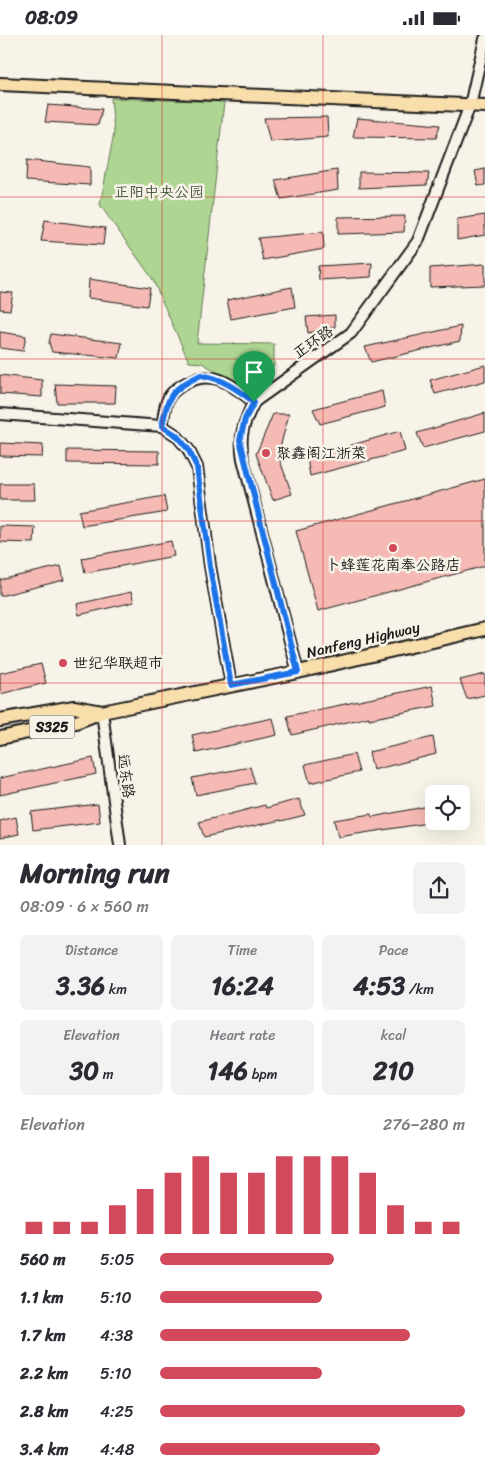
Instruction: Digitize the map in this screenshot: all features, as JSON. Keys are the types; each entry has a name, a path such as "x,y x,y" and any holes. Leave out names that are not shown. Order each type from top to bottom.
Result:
{"main road":[{"path":"0,84 485,106"},
{"name":"Nanfeng Highway","path":"0,738 76,722 102,712 298,672 485,629"},
{"name":"Nanfeng Highway","path":"0,720 74,707 102,712"}],"street":[{"name":"正环路","path":"254,402 351,333 418,241 470,105 485,39"},
{"path":"162,426 168,399 180,385 201,375 218,378 233,386 254,402 245,419 240,440 298,672"},
{"path":"0,414 162,426 176,435 188,449 197,467 210,567 231,685"},
{"name":"远东路","path":"102,712 120,845"}],"green space":[{"name":"正阳中央公园","path":"111,98 224,102 197,343 274,344 274,366 253,393 202,363 189,362 152,278 100,205 114,133"}],"building":[{"path":"48,105 102,109 98,125 45,122"},
{"path":"327,117 328,137 270,142 264,118"},
{"path":"357,118 440,125 436,138 353,137"},
{"path":"27,160 90,167 90,185 26,181"},
{"path":"485,169 485,185 478,186 475,171"},
{"path":"337,170 338,190 281,199 275,180"},
{"path":"359,172 429,173 427,185 359,188"},
{"path":"485,215 485,235 457,240 457,219"},
{"path":"405,216 404,232 338,234 338,217"},
{"path":"45,220 105,228 103,245 41,241"},
{"path":"323,232 324,249 263,260 258,238"},
{"path":"372,263 371,277 319,280 318,266"},
{"path":"485,264 485,285 430,287 430,268"},
{"path":"89,279 150,288 147,306 88,298"},
{"path":"292,287 295,307 231,319 227,300"},
{"path":"0,292 13,293 10,310 0,309"},
{"path":"335,315 335,327 308,333 306,317"},
{"path":"461,326 460,341 371,362 365,347"},
{"path":"0,332 26,336 23,351 0,348"},
{"path":"51,334 122,343 119,358 52,352 49,343"},
{"path":"485,365 485,381 435,394 430,380"},
{"path":"0,375 42,380 42,397 0,394"},
{"path":"55,384 116,386 115,403 57,403"},
{"path":"382,391 385,407 320,424 313,409"},
{"path":"485,413 485,431 423,448 417,433"},
{"path":"273,414 289,414 278,455 292,494 273,500 256,454"},
{"path":"400,431 405,451 310,476 307,458"},
{"path":"0,443 43,445 42,457 0,456"},
{"path":"67,450 159,451 159,464 67,463"},
{"name":"卜蜂莲花南奉公路店","path":"485,479 485,566 318,611 296,531"},
{"path":"0,484 34,484 35,500 0,500"},
{"path":"164,496 167,512 82,526 79,511"},
{"path":"0,526 35,527 34,543 0,542"},
{"path":"171,541 174,556 85,573 82,558"},
{"path":"61,566 64,580 0,596 0,580"},
{"path":"131,592 134,602 79,615 77,604"},
{"path":"41,664 46,683 0,694 0,673"},
{"path":"485,674 485,695 467,699 460,680"},
{"path":"432,686 436,706 369,719 369,717 292,735 287,716"},
{"path":"273,718 277,735 196,753 192,735"},
{"path":"433,737 436,754 373,770 369,752"},
{"path":"354,754 359,772 310,783 305,765"},
{"path":"93,758 96,774 0,795 0,778"},
{"path":"250,767 255,783 196,795 192,778"},
{"path":"299,799 305,815 281,821 204,837 199,822 265,805 266,808"},
{"path":"98,804 100,822 33,830 31,812"},
{"path":"425,807 425,823 338,837 334,820 371,814 372,817"},
{"path":"16,817 19,834 0,838 0,821"}],"place":[{"name":"聚鑫阁江浙菜","path":"266,453"},
{"name":"卜蜂莲花南奉公路店","path":"393,548"},
{"name":"世纪华联超市","path":"63,663"}],"route":[{"path":"201,375 218,378 233,386 254,402 245,419 240,440 243,459 270,557 298,672 231,685 210,567 197,467 188,449 176,435 162,426 168,399 180,385 201,375"}]}
